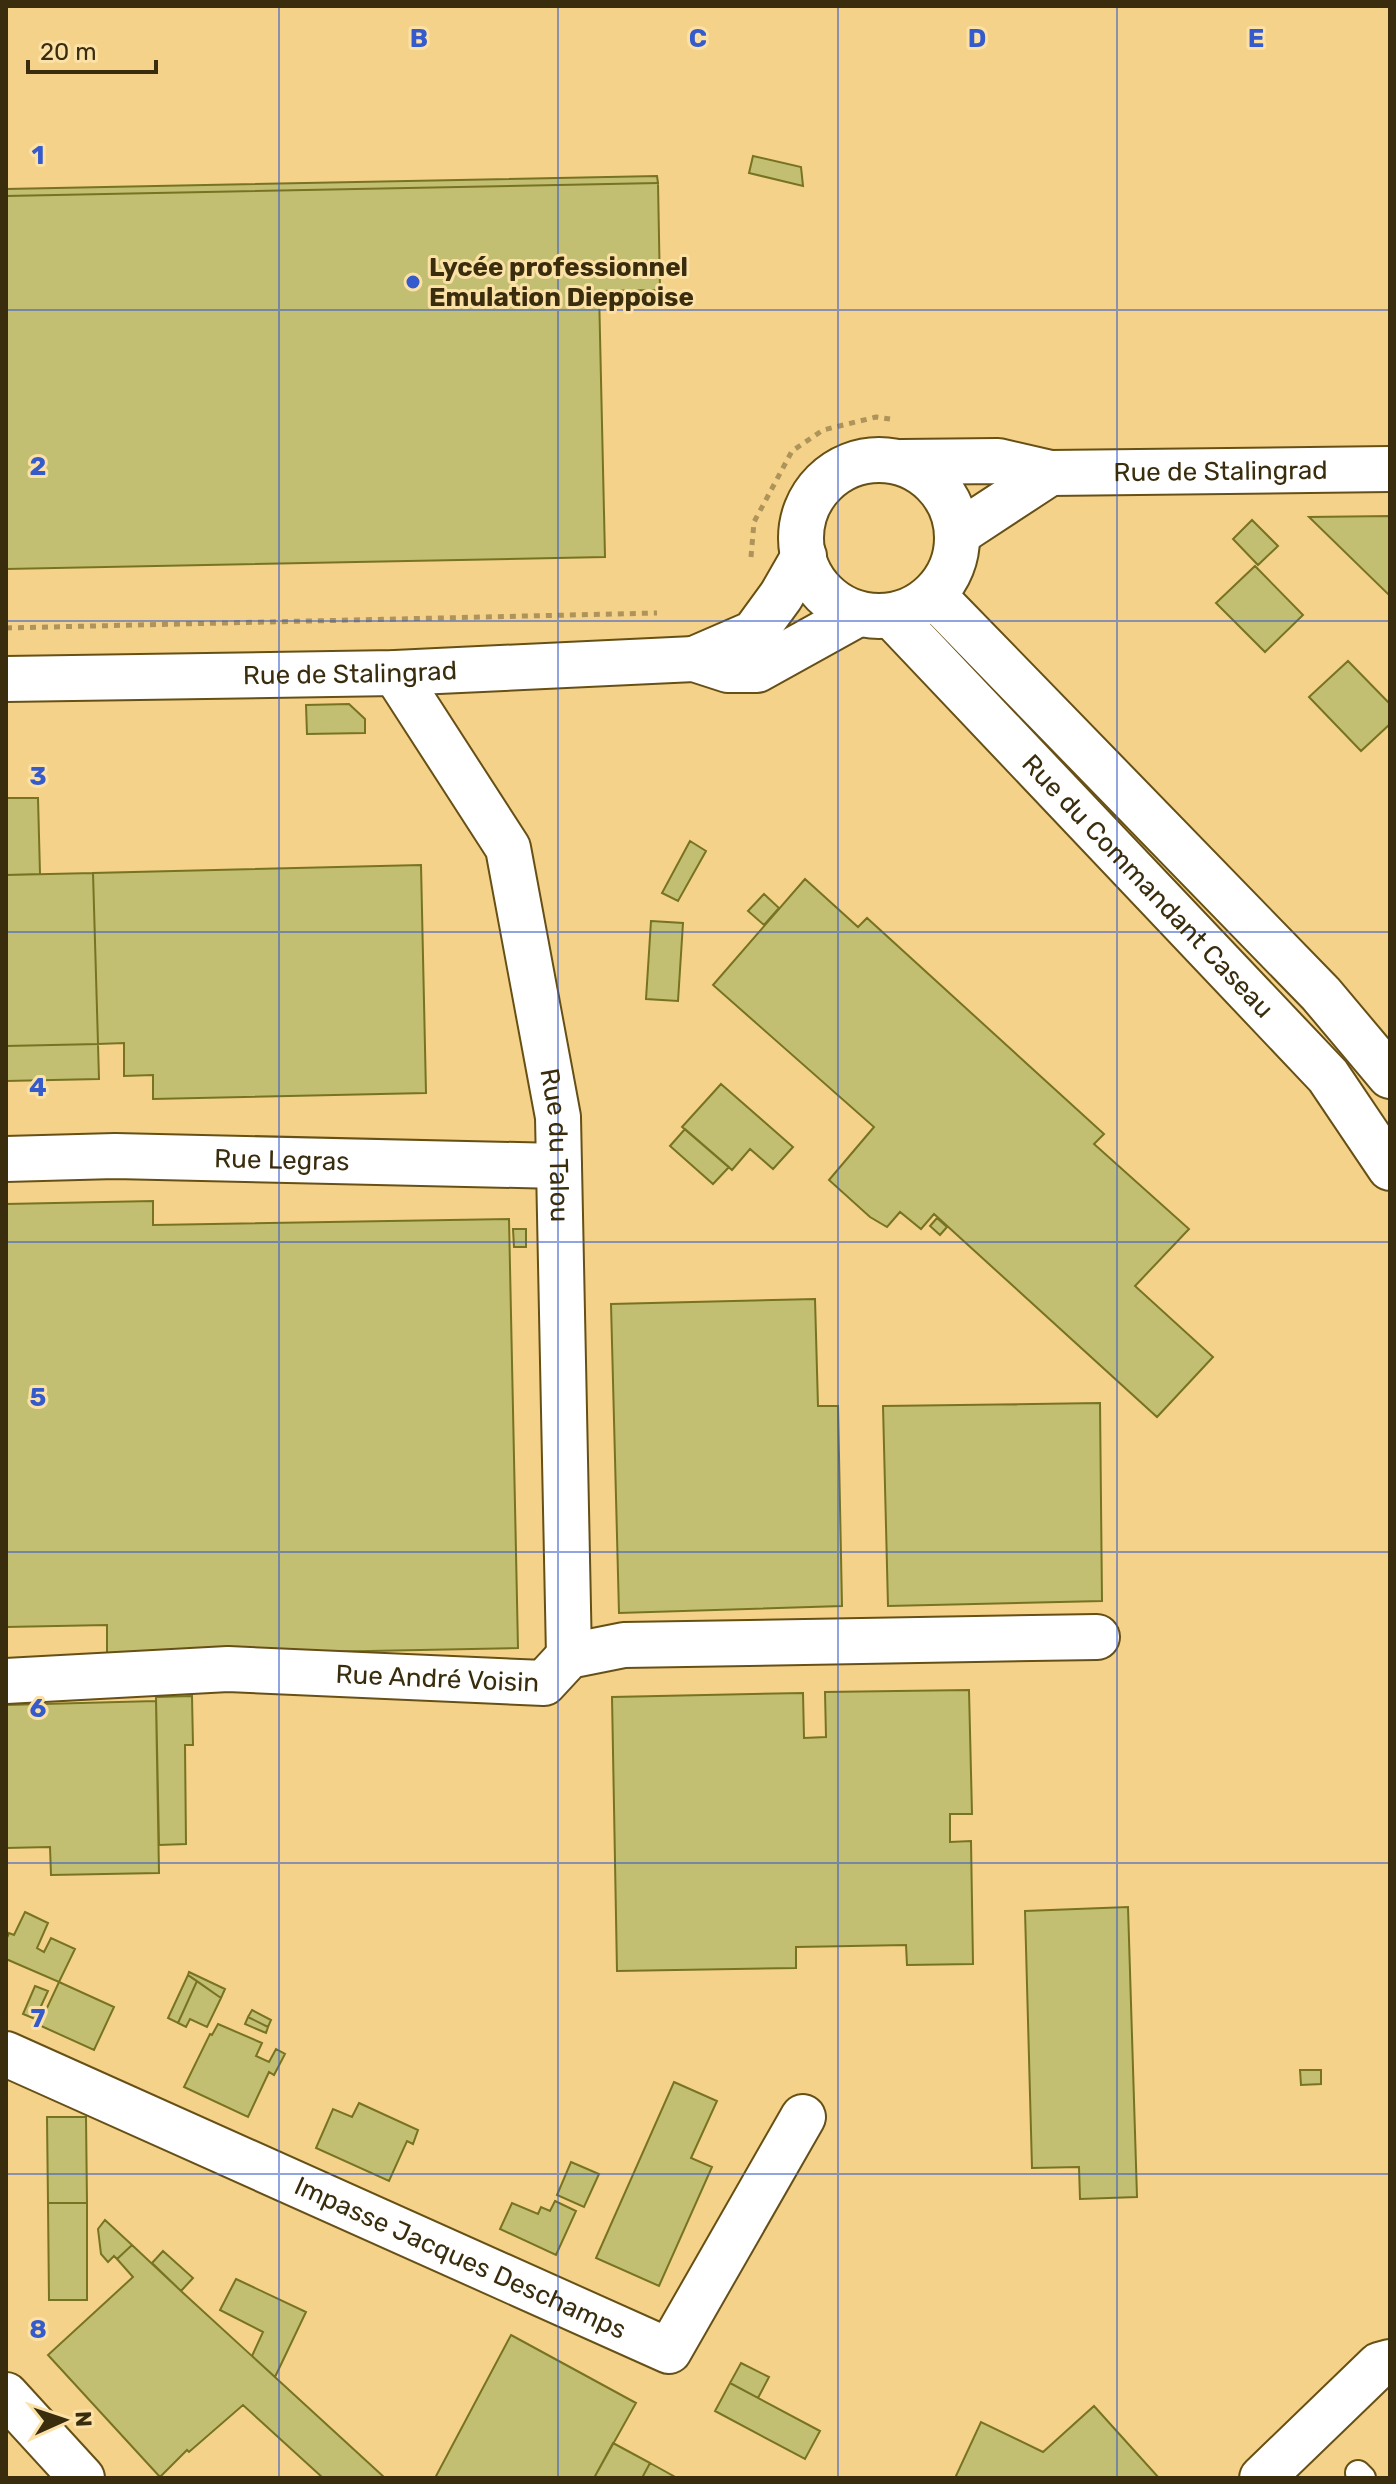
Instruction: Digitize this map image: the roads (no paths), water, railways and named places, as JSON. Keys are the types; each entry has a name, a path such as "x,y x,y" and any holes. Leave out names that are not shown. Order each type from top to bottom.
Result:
{"street":[{"name":"Rue de Stalingrad","path":"903,442 1050,473 1390,469"},
{"path":"903,442 924,473 942,491 953,511 957,534 956,556 947,577 933,595 918,606 875,615 838,605 821,591 807,570 801,545 802,520 812,496 829,477 851,464 876,459 903,442"},
{"path":"957,534 1050,473"},
{"name":"Rue de Stalingrad","path":"694,659 754,633 781,596 804,556"},
{"name":"Rue du Commandant Caseau","path":"933,595 1321,994 1390,1076"},
{"name":"Rue de Stalingrad","path":"6,679 395,673 694,659 728,670 757,670 875,615"},
{"name":"Rue du Commandant Caseau","path":"875,615 1328,1076 1390,1168"},
{"name":"Rue du Talou","path":"395,673 508,848 558,1117 569,1656"},
{"name":"Rue Legras","path":"6,1159 115,1156 559,1166"},
{"name":"Rue André Voisin","path":"6,1681 228,1669 544,1683 569,1656 624,1645 1097,1637"},
{"name":"Impasse Jacques Deschamps","path":"6,2054 669,2351 803,2117"},
{"path":"1262,2478 1379,2365 1390,2362"},
{"path":"6,2395 82,2478"}],"place":[{"name":"Lycée professionnel Emulation Dieppoise","path":"413,282"}]}
